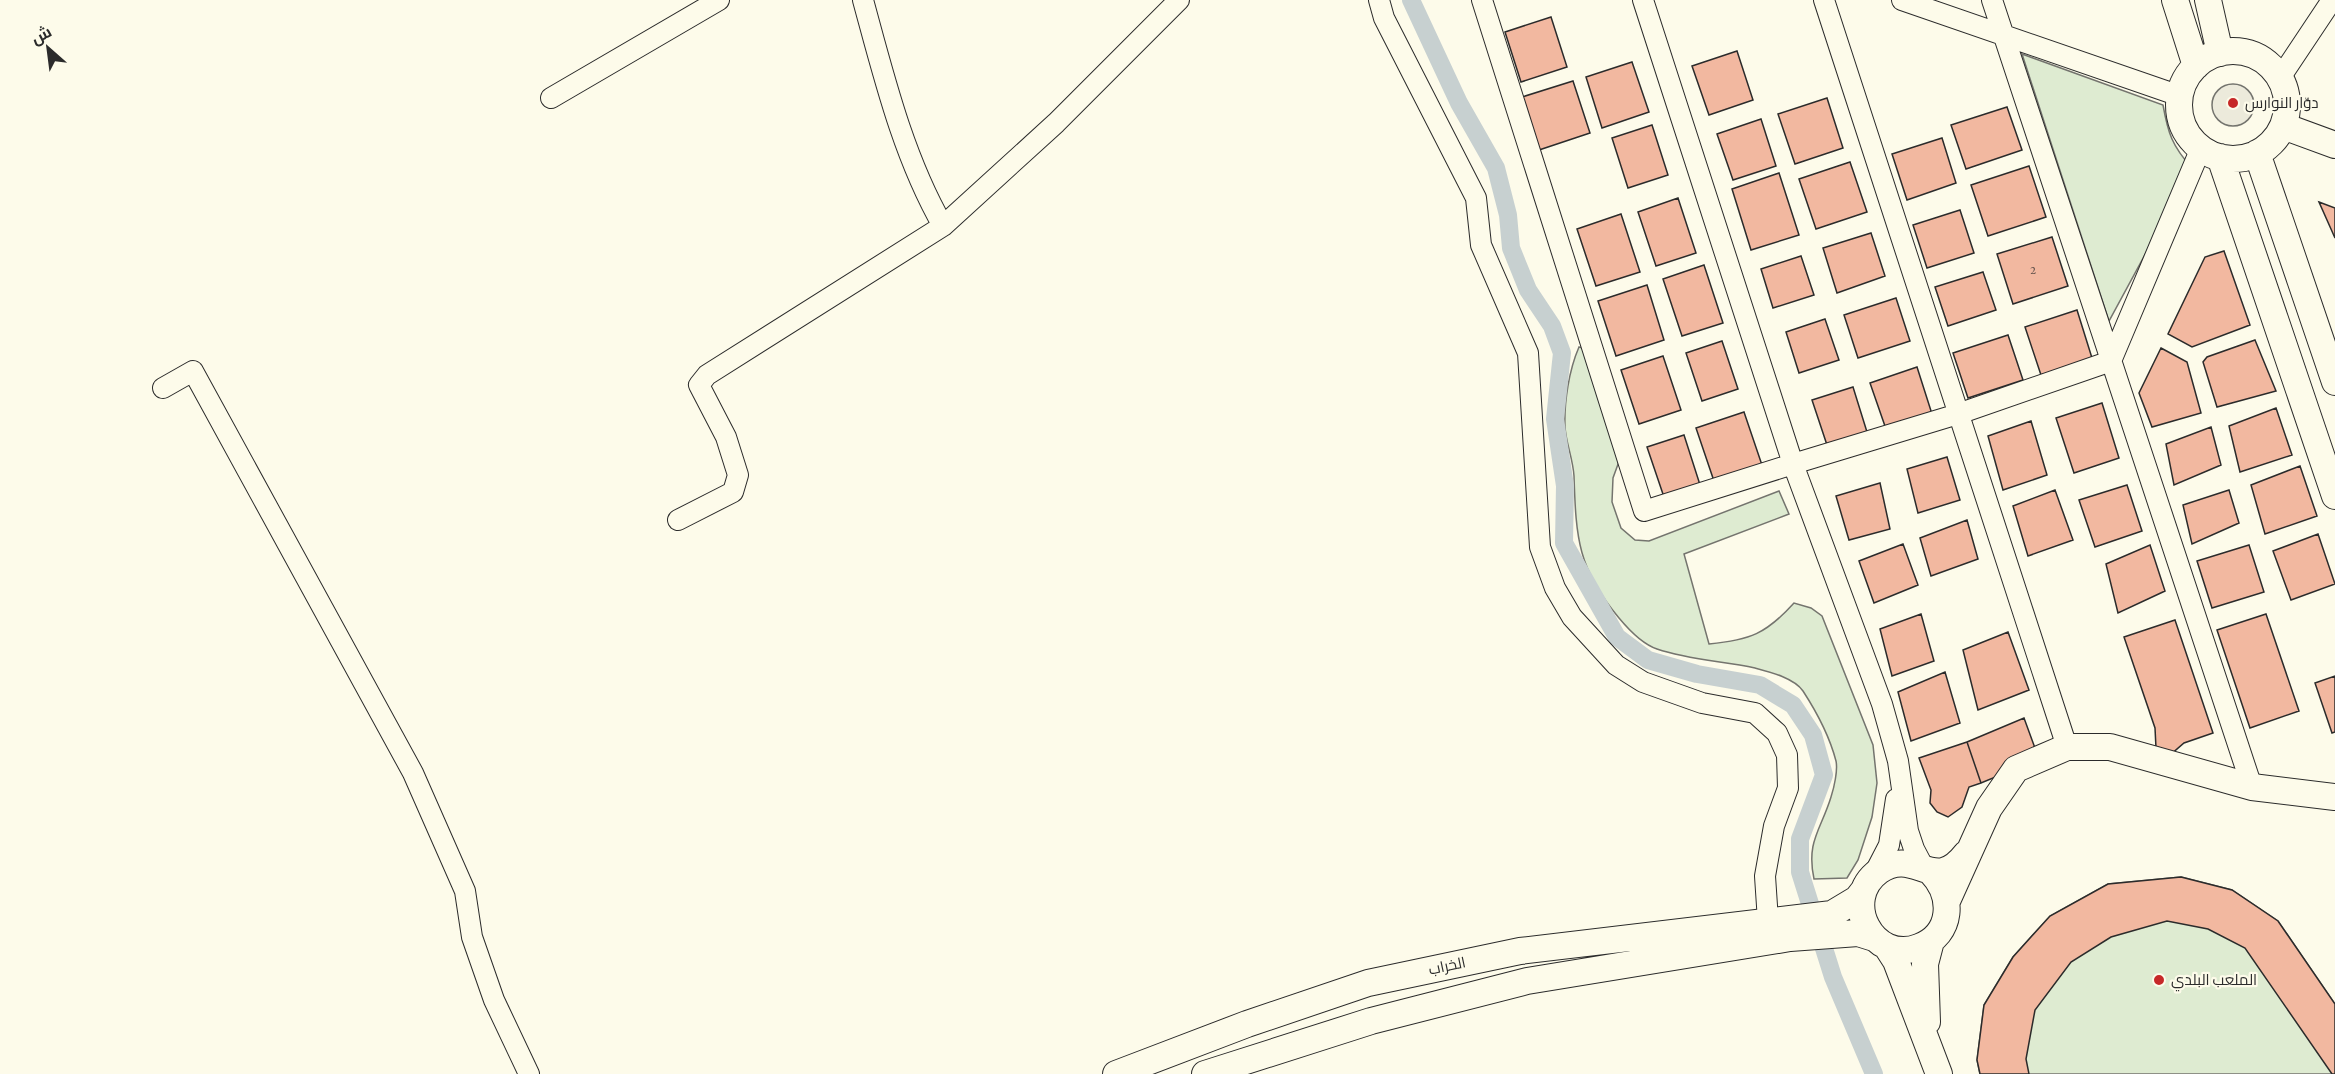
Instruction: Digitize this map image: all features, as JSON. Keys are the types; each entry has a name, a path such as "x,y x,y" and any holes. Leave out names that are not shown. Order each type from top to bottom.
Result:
{"main road":[{"path":"2175,0 2196,66"},
{"path":"2208,0 2220,53"},
{"path":"2211,153 2233,159 2257,153 2268,146 2283,126 2287,110 2286,93 2280,78 2269,64 2254,55 2237,51 2220,53 2196,66 2186,80 2180,96 2180,111 2183,125 2211,153 2335,496"},
{"path":"2283,126 2335,145"},
{"path":"2257,153 2335,382"},
{"path":"1947,901 1989,808 2016,769 2067,747 2110,747 2252,787 2335,797"},
{"path":"1833,924 1869,883 1893,865 1909,864 1928,870 1948,871 1969,849"},
{"path":"1928,870 1945,890 1947,901 1945,923 1931,941 1925,964 1924,1004 1935,1064"},
{"path":"1869,883 1862,916 1896,961 1935,1064"},
{"path":"1205,1074 1371,1021 1527,981 1783,926 1833,924 1881,943 1913,949 1931,941"},
{"name":"الخراب","path":"1116,1074 1247,1024 1368,983 1520,951 1783,926"}],"street":[{"path":"551,98 719,0"},
{"path":"863,0 902,135 926,196 943,226"},
{"path":"678,520 733,492 738,475 726,438 699,385 707,375 943,226 1056,123 1179,0"},
{"path":"1379,0 1384,18 1476,198 1481,245 1528,353 1540,547 1556,588 1572,617 1616,665 1643,682 1692,699 1755,713 1777,733 1787,754 1788,788 1774,826 1765,876 1783,926"},
{"path":"1482,0 1644,512 1958,414 2111,361 2211,153"},
{"path":"1642,0 1793,464 1882,704 1898,761 1908,831 1914,849 1928,870"},
{"path":"1824,0 2067,747"},
{"path":"1902,0 2180,96"},
{"path":"1992,0 2252,787"},
{"path":"2280,78 2332,0"},
{"path":"163,388 193,371 413,773 465,891 472,937 494,1000 529,1074"},
{"path":"1869,883 1889,846 1894,820 1898,761"}],"green space":[{"path":"2022,54 2163,105 2172,139 2192,168 2109,321"},
{"path":"1579,347 1587,349 1621,456 1613,478 1612,502 1621,528 1635,540 1649,541 1779,491 1789,514 1684,554 1709,644 1756,634 1775,622 1794,603 1811,608 1822,616 1873,745 1877,783 1872,817 1858,860 1847,878 1814,879 1813,845 1832,793 1836,765 1818,716 1799,686 1768,671 1681,656 1651,647 1619,618 1595,584 1587,568 1578,536 1573,470 1565,427 1568,386"},
{"name":"الملعب البلدي","path":"2181,877 2232,890 2278,921 2335,1004 2335,1074 1980,1074 1977,1060 1984,1005 2013,957 2050,916 2108,884"}],"shaded area":[{"name":"دوّار النوارس","path":"2233,84 2248,90 2254,105 2248,120 2233,126 2218,120 2212,105 2218,90"}],"building":[{"path":"1551,17 1567,67 1521,82 1505,32"},
{"path":"1737,51 1753,100 1709,115 1692,66"},
{"path":"1632,62 1649,112 1602,128 1586,77"},
{"path":"1573,81 1590,133 1539,150 1522,97"},
{"path":"1827,98 1843,148 1795,164 1778,114"},
{"path":"2007,107 2022,150 1966,169 1951,125"},
{"path":"1761,119 1776,166 1733,180 1717,134"},
{"path":"1652,125 1668,175 1628,188 1612,138"},
{"path":"1942,138 1956,183 1907,200 1892,154"},
{"path":"1850,162 1867,212 1816,229 1799,179"},
{"path":"2029,166 2046,217 1988,236 1971,185"},
{"path":"1779,173 1799,235 1751,250 1732,189"},
{"path":"1678,198 1696,253 1656,266 1638,212"},
{"path":"2319,202 2335,208 2335,238"},
{"path":"1960,210 1974,253 1927,268 1913,225"},
{"path":"1621,214 1640,272 1596,286 1577,229"},
{"path":"1871,233 1885,276 1837,293 1823,248"},
{"path":"2052,237 2068,286 2013,304 1997,254"},
{"path":"2224,251 2250,325 2192,347 2168,334 2205,257"},
{"path":"1801,256 1814,295 1773,308 1761,269"},
{"path":"1704,265 1723,323 1682,336 1663,279"},
{"path":"1983,272 1996,310 1948,326 1935,287"},
{"path":"1647,285 1664,340 1616,356 1598,301"},
{"path":"1896,298 1910,341 1858,358 1844,315"},
{"path":"2077,310 2092,358 2041,375 2025,327"},
{"path":"1825,319 1839,360 1799,373 1786,332"},
{"path":"2008,335 2023,380 1968,398 1953,353"},
{"path":"2255,340 2276,391 2217,407 2203,362 2207,357"},
{"path":"1722,341 1738,389 1702,401 1686,353"},
{"path":"2161,348 2187,362 2201,413 2152,427 2139,393"},
{"path":"1663,356 1681,410 1639,424 1621,370"},
{"path":"1917,367 1932,414 1886,429 1870,383"},
{"path":"1853,387 1867,432 1827,445 1812,400"},
{"path":"2102,403 2119,458 2074,473 2056,418"},
{"path":"2276,408 2292,455 2240,472 2229,426"},
{"path":"1744,412 1764,471 1716,487 1696,428"},
{"path":"2031,421 2047,475 2003,490 1988,436"},
{"path":"2211,427 2221,465 2174,485 2166,444"},
{"path":"1684,435 1702,491 1666,503 1647,447"},
{"path":"1947,457 1960,500 1918,513 1907,469"},
{"path":"2300,466 2317,516 2265,534 2251,485"},
{"path":"1880,483 1890,529 1849,540 1836,496"},
{"path":"2127,485 2142,531 2095,547 2079,500"},
{"path":"2055,490 2073,540 2028,556 2013,506"},
{"path":"2229,490 2239,523 2192,544 2183,505"},
{"path":"1967,520 1978,559 1931,576 1920,538"},
{"path":"2318,534 2335,584 2291,600 2273,551"},
{"path":"1903,544 1918,585 1874,603 1859,561"},
{"path":"2150,545 2165,591 2118,613 2106,564"},
{"path":"2249,545 2264,592 2212,608 2197,561"},
{"path":"1921,614 1934,661 1892,676 1880,629"},
{"path":"2266,614 2299,711 2250,728 2217,630"},
{"path":"2175,620 2213,733 2184,743 2170,755 2156,748 2155,728 2124,637"},
{"path":"2008,632 2029,690 1978,710 1963,650"},
{"path":"1945,672 1960,723 1911,741 1898,692"},
{"path":"2335,676 2335,732 2332,733 2315,683"},
{"path":"2024,718 2039,759 1981,783 1967,742"},
{"path":"1967,742 1981,783 1969,787 1962,807 1948,817 1937,812 1930,803 1931,790 1919,758"},
{"path":"2181,877 2232,890 2278,921 2335,1004 2335,1074 2332,1074 2245,948 2208,929 2167,921 2111,937 2071,962 2035,1010 2026,1059 2029,1074 1980,1074 1977,1060 1984,1005 2013,957 2050,916 2108,884"}],"waterway":[{"path":"1411,0 1459,103 1496,168 1508,215 1511,248 1528,290 1552,326 1562,353 1555,419 1565,486 1564,543 1617,637 1648,660 1697,674 1760,685 1793,705 1813,735 1824,775 1800,839 1800,872 1833,977 1874,1074"}],"place":[{"name":"دوّار النوارس","path":"2233,103"},
{"name":"الملعب البلدي","path":"2159,980"}]}
